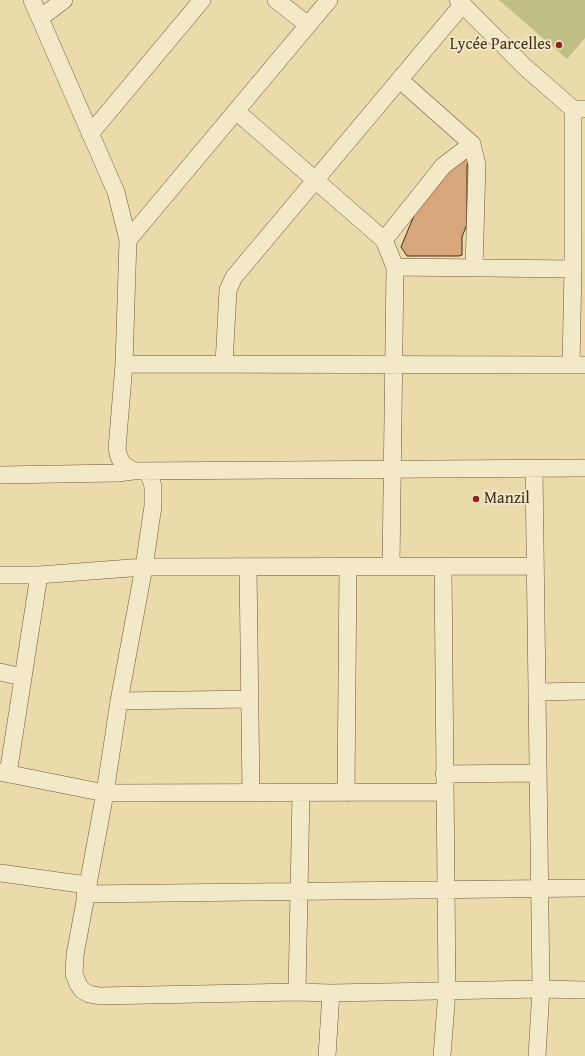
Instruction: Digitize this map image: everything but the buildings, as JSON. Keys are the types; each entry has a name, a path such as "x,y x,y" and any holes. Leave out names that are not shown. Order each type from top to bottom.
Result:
{"street":[{"path":"32,0 116,192 128,240 124,364 117,450 123,464 141,471 153,486 153,506 144,567 119,701 105,794 86,889 75,955 74,974 78,984 82,990 89,994 100,996 297,992 330,993 541,989 585,990"},
{"path":"40,18 64,0"},
{"path":"90,134 202,0"},
{"path":"276,0 308,25"},
{"path":"128,240 329,0"},
{"path":"124,364 578,365 573,269 579,109 526,68 460,2 400,80 315,179 230,282 228,290 224,364"},
{"path":"400,80 472,144 477,165 474,268"},
{"path":"236,111 384,240 395,267 391,566"},
{"path":"384,240 443,166 472,144"},
{"path":"395,267 573,269"},
{"path":"0,475 118,473 141,471 585,468"},
{"path":"534,469 541,989 537,1056"},
{"path":"248,566 251,793"},
{"path":"346,793 348,566"},
{"path":"442,1056 446,991 443,566"},
{"path":"0,575 40,575 144,567 535,566"},
{"path":"40,575 23,677 4,773 105,794 444,792"},
{"path":"0,672 23,677"},
{"path":"537,692 585,691"},
{"path":"119,701 250,699"},
{"path":"444,774 538,773"},
{"path":"297,992 301,793"},
{"path":"0,873 86,889 298,892 585,888"},
{"path":"327,1056 330,993"}],"shaded area":[{"name":"Lycée Parcelles","path":"499,0 585,0 585,38 567,59"}],"place":[{"name":"Lycée Parcelles","path":"559,45"},
{"name":"Manzil","path":"476,499"}]}
